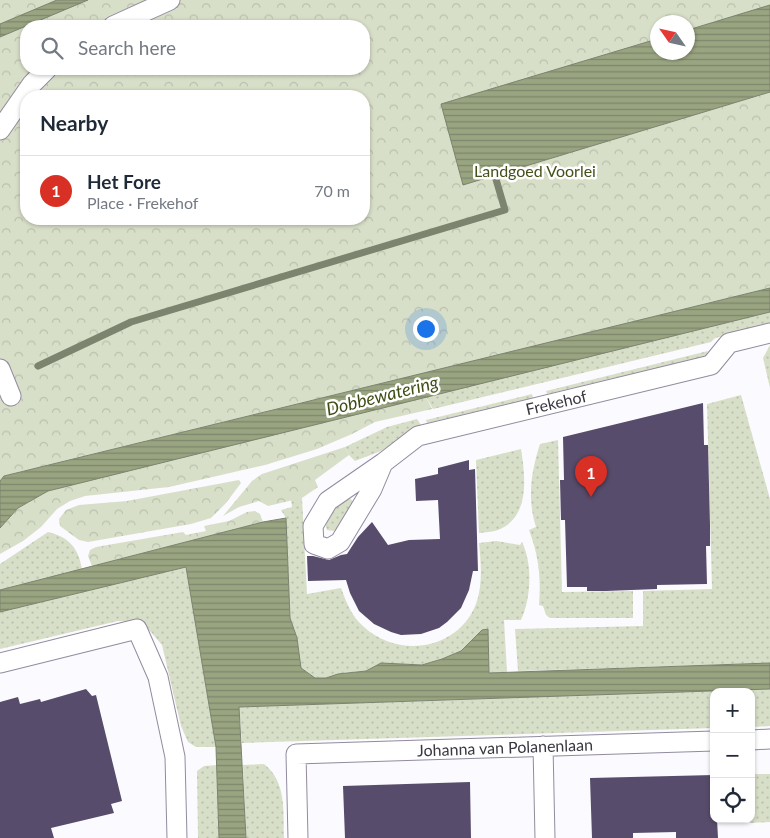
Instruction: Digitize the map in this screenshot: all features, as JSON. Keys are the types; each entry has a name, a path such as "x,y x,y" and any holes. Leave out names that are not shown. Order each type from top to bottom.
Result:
{"street":[{"path":"126,20 170,0"},
{"path":"28,90 41,75"},
{"path":"0,130 20,101"},
{"name":"Frekehof","path":"383,463 418,436 711,365 729,343 770,333"},
{"path":"0,369 11,396"},
{"path":"0,663 137,629 158,677 175,757 178,838"},
{"path":"755,740 770,739"},
{"name":"Johanna van Polanenlaan","path":"298,838 296,754 710,741"},
{"path":"543,746 545,838"}],"green space":[{"name":"Landgoed Voorlei","path":"0,0 770,0 770,288 4,476 0,481"},
{"path":"770,312 770,324 715,338 711,342 433,409 426,397"},
{"path":"770,345 770,388 763,358"},
{"path":"708,351 706,356 547,394 546,391"},
{"path":"532,394 533,398 427,423 426,420"},
{"path":"741,395 770,499 770,663 518,671 515,629 643,626 643,591 712,589 707,404"},
{"path":"426,397 432,409 375,422 317,449 265,465 169,487 85,496 70,501 57,509 41,527 23,541 0,554 0,528 18,508 48,491"},
{"path":"417,419 421,425 381,451 355,461 345,447 387,427"},
{"path":"558,440 562,592 633,591 633,618 550,618 546,615 543,606 539,605 540,585 538,567 529,530 536,527 531,496 532,475 540,444"},
{"path":"345,447 349,455 315,480 318,487 302,498 268,506 259,501 239,507 223,516 252,481 262,474"},
{"path":"521,449 524,483 521,506 516,516 509,524 498,530 479,533 476,460"},
{"path":"239,480 241,483 226,503 211,518 191,524 88,542 79,540 60,526 59,519 66,510 79,505 127,501"},
{"path":"302,498 307,594 341,588 356,619 378,637 394,643 410,646 426,645 442,640 456,632 467,620 476,604 480,589 479,543 496,541 520,545 522,542 528,561 529,592 521,620 504,620 507,672 489,673 488,630 482,630 461,651 422,665 381,663 366,671 338,674 326,678 315,678 301,668 297,638 290,618 286,518 281,510 292,507 291,499"},
{"path":"347,498 352,500 354,505 347,520 334,531 327,530 325,523 334,509"},
{"path":"255,511 260,514 263,522 92,566 88,556 90,550 96,547 183,532 186,535 206,531 204,526 229,521 247,512"},
{"path":"48,532 62,537 72,545 81,562 82,570 0,590 0,564"},
{"path":"186,567 216,747 196,747 188,742 181,726 162,645 151,632 136,622 118,621 0,649 0,612"},
{"path":"770,689 770,726 755,727 755,690"},
{"path":"710,691 710,728 242,743 239,707"},
{"path":"264,764 277,780 280,788 284,838 246,838 243,765"},
{"path":"217,765 219,838 198,838 197,771 204,766"},
{"path":"755,774 770,774 770,822 755,823"}],"water":[{"path":"57,0 88,0 40,20 20,20 20,29 0,37 0,24"},
{"path":"770,5 770,92 463,185 441,104 650,41 650,60 695,60 695,28"},
{"name":"Dobbewatering","path":"770,288 770,312 48,491 18,508 0,528 0,481 4,476"},
{"path":"286,518 290,618 297,638 301,668 315,678 366,671 381,663 422,665 461,651 482,630 488,629 489,673 770,663 770,689 710,688 710,691 239,707 246,838 219,838 216,747 186,567 0,612 0,590 263,522"}],"building":[{"path":"703,403 704,445 708,445 710,525 710,546 706,546 707,584 657,585 657,589 606,591 587,591 587,587 567,587 565,520 561,520 560,480 564,480 563,437"},
{"path":"469,460 469,470 475,469 478,571 473,571 469,590 461,608 447,622 439,628 421,634 401,635 374,624 359,611 346,580 308,581 307,556 329,560 347,554 358,537 372,522 388,545 409,540 440,539 438,500 416,501 415,479 438,474 438,468"},
{"path":"86,689 92,696 96,695 122,801 111,804 114,813 51,828 54,838 0,838 0,702 18,697 20,704 40,699 41,702"},
{"path":"710,775 710,823 717,823 718,838 676,838 676,832 633,833 633,838 592,838 590,778"},
{"path":"470,782 471,838 345,838 343,786"}],"waterway":[{"path":"38,366 131,322 505,210 495,176"}],"place":[{"name":"Het Fore","path":"591,497"}]}
